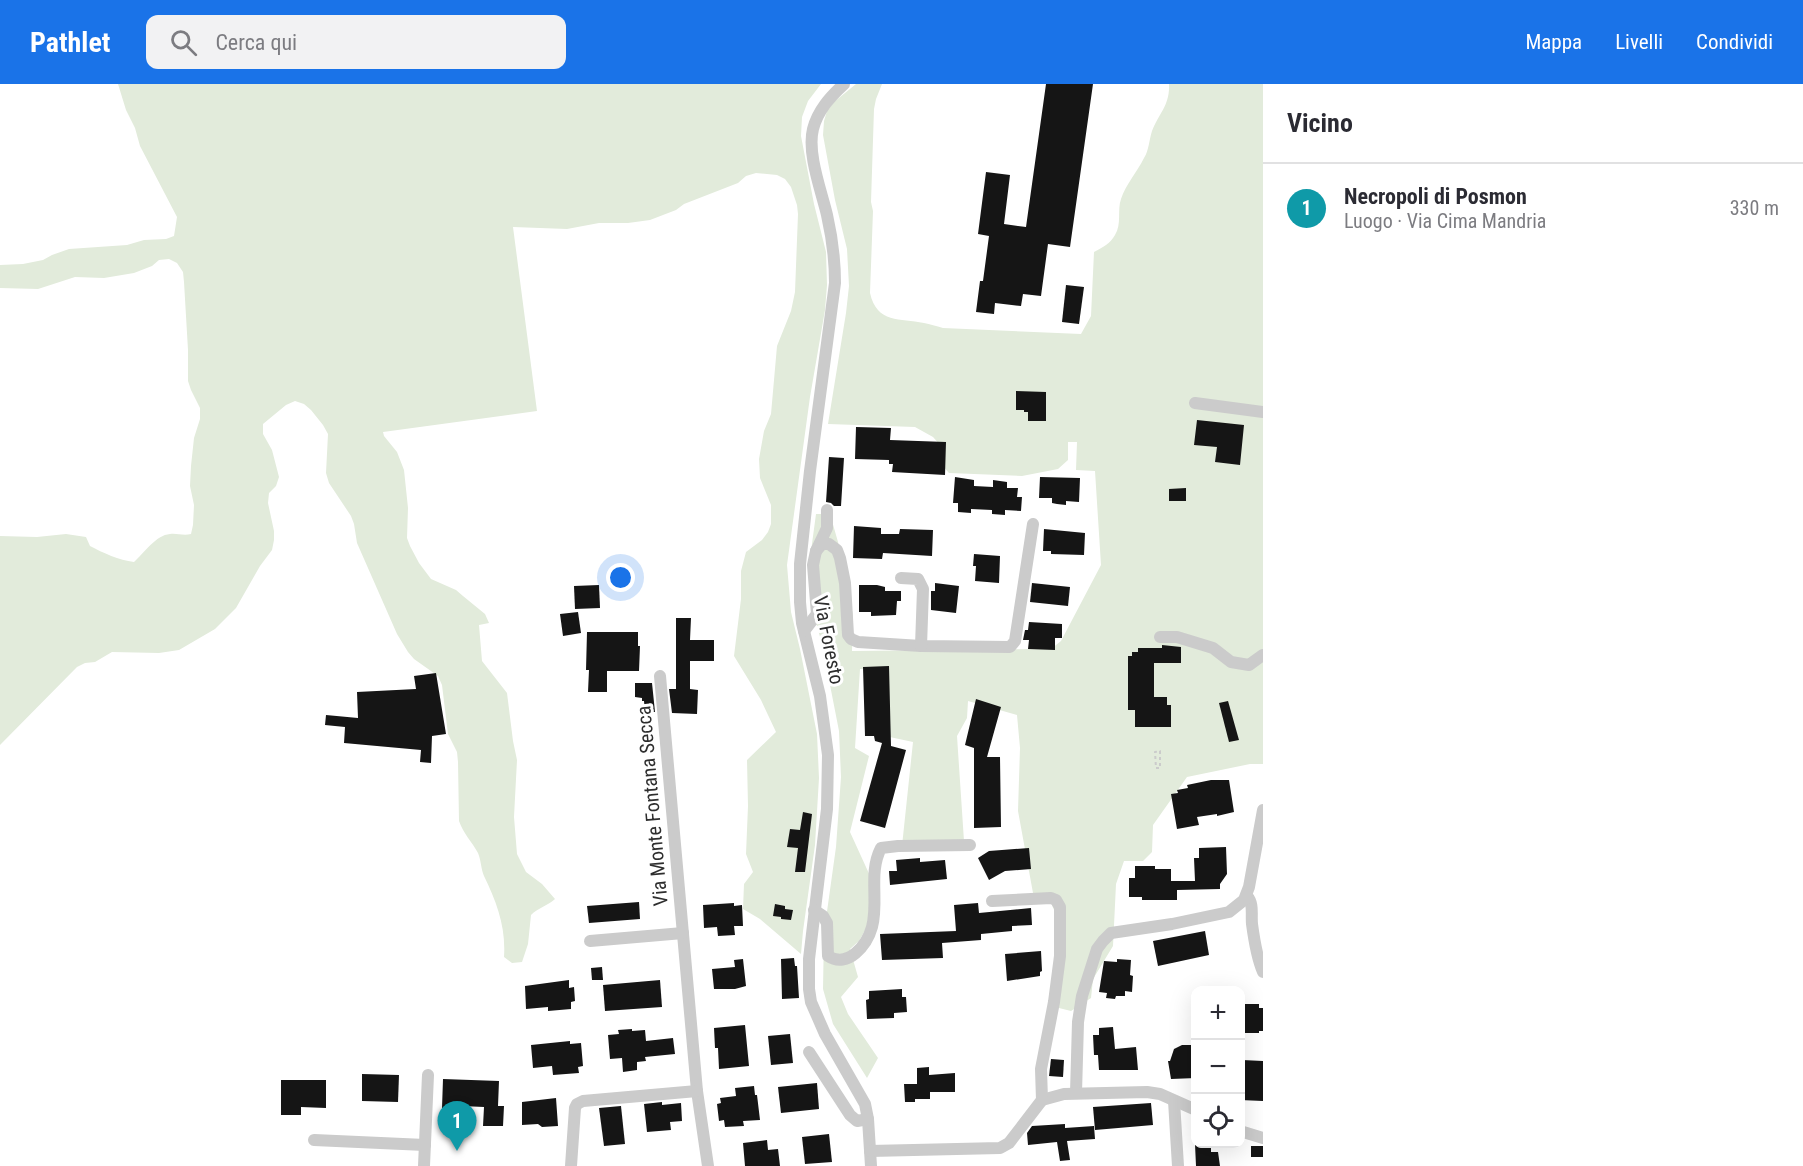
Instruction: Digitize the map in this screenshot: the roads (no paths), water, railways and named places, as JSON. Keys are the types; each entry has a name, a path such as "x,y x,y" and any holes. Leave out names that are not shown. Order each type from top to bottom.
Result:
{"street":[{"name":"Via Foresto","path":"843,84 818,114 811,145 835,260 835,283 803,530 800,588 804,631 820,696 828,755 827,809 809,958 811,1002 825,1034 865,1104 871,1166"},
{"path":"1195,403 1263,412"},
{"path":"804,631 817,614 813,565 816,551 827,528 826,510"},
{"path":"816,551 822,544 829,544 837,550 845,584 848,635 851,639 858,642 921,646 1010,647 1015,641 1033,524"},
{"path":"901,578 918,579 923,589 921,646"},
{"path":"1160,637 1177,637 1213,648 1231,662 1249,665 1263,655"},
{"name":"Via Monte Fontana Secca","path":"660,676 697,1091 708,1166"},
{"path":"1076,1093 1078,1023 1082,996 1097,949 1111,933 1172,924 1229,912 1239,905 1247,896 1263,810"},
{"path":"814,910 823,916 827,923 828,956 834,960 850,958 861,947 872,929 875,859 881,848 970,845"},
{"path":"1247,896 1251,904 1259,964 1263,972"},
{"path":"992,901 1051,898 1056,900 1060,907 1060,956 1041,1069 1042,1100"},
{"path":"1229,912 1242,915 1252,924"},
{"name":"Via Monte Fontana Secca","path":"590,941 683,933"},
{"path":"809,1052 850,1115 857,1121 868,1119"},
{"path":"424,1166 428,1075"},
{"path":"571,1166 577,1104 583,1101 697,1091"},
{"path":"870,1151 1000,1148 1009,1143 1042,1100 1054,1095 1146,1092 1160,1094 1191,1108"},
{"path":"1174,1101 1178,1166"},
{"path":"1245,1133 1263,1138"},
{"path":"314,1140 425,1145"}],"place":[{"name":"Necropoli di Posmon","path":"457,1151"}]}
